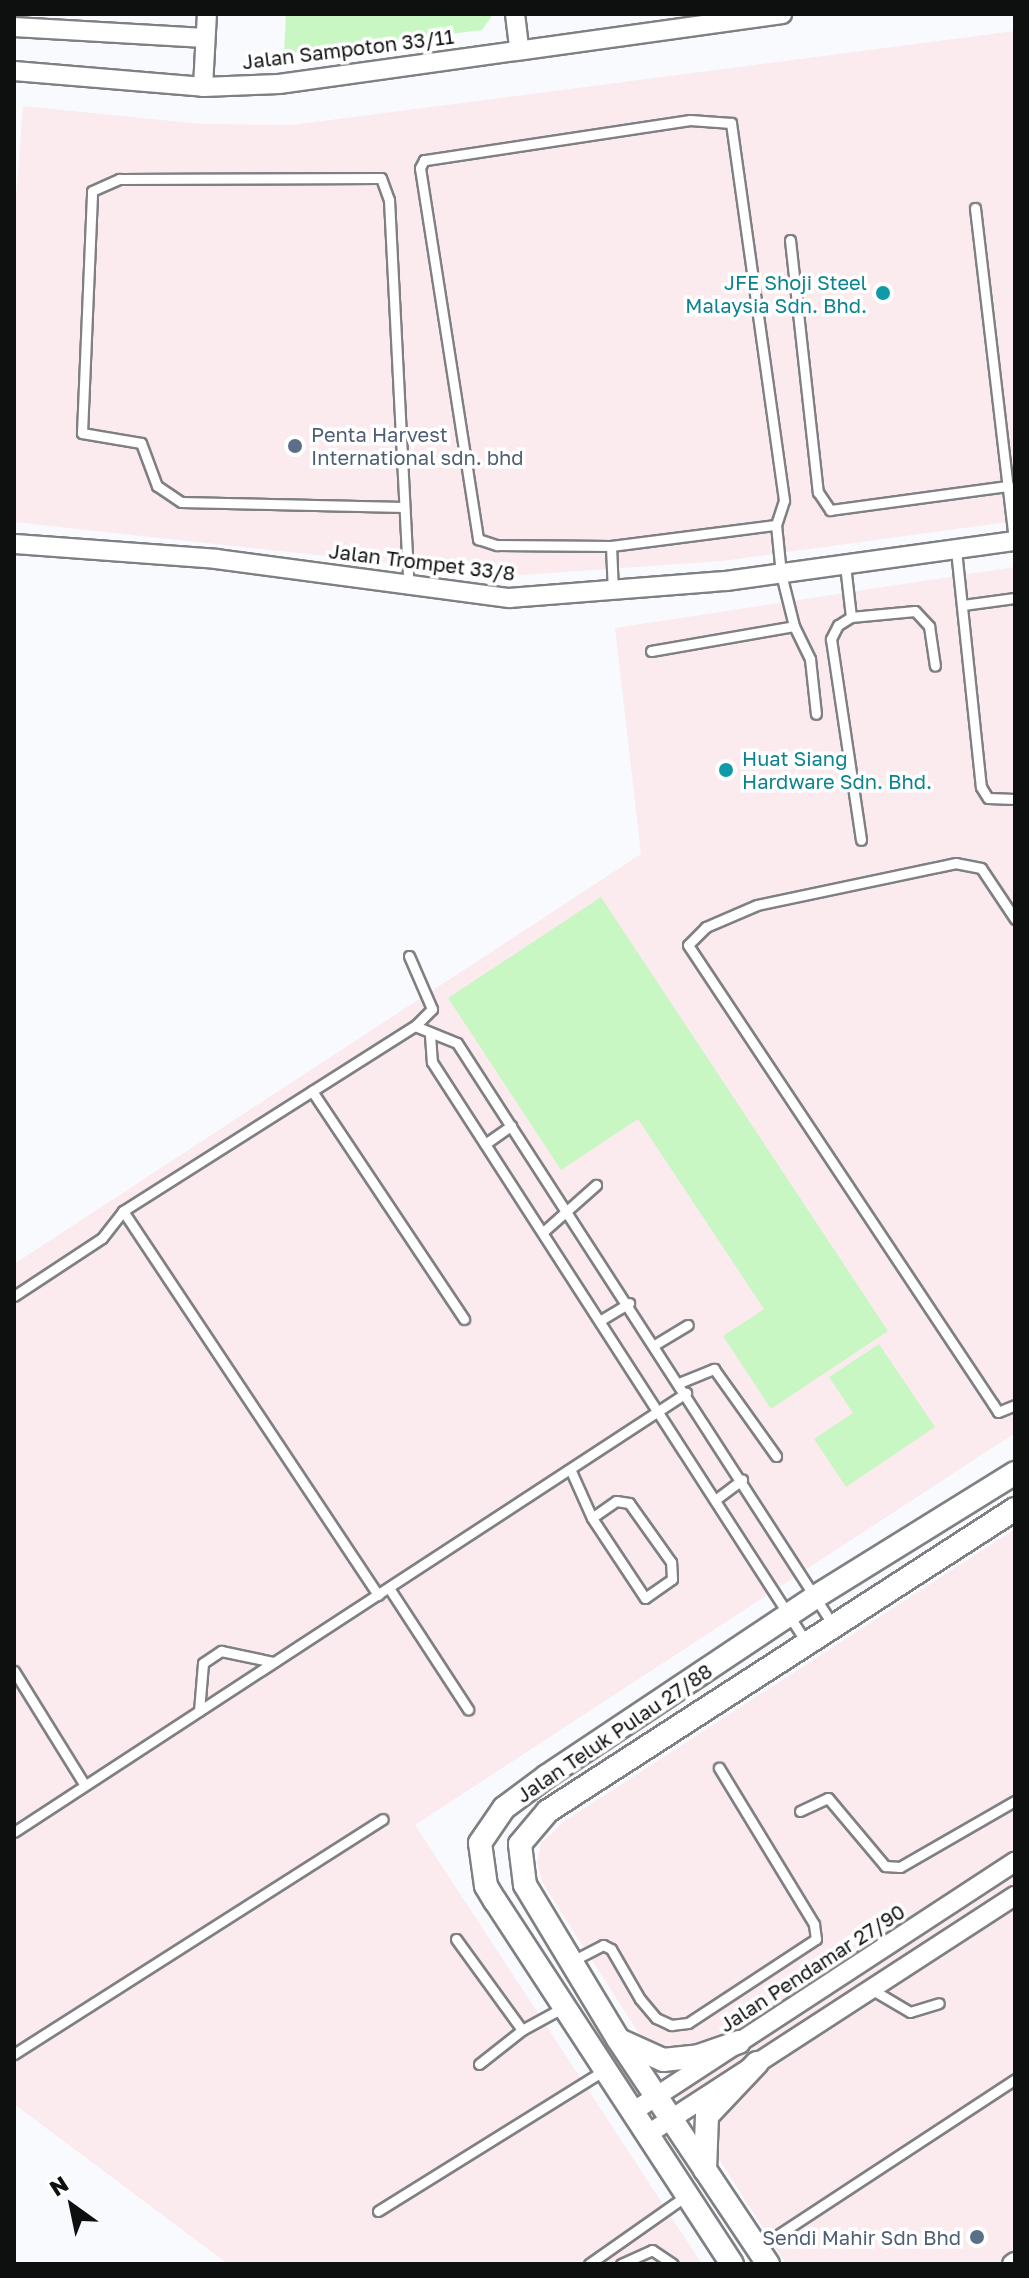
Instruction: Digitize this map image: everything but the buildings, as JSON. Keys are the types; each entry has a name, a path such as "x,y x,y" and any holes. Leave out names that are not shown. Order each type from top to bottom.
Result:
{"street":[{"path":"203,87 207,14"},
{"path":"515,14 519,49"},
{"name":"Jalan Sampoton 33/11","path":"14,71 203,87 279,84 782,14"},
{"path":"14,27 205,38"},
{"name":"Jalan Trompet 33/8","path":"14,544 216,559 408,581 509,598 613,593 1015,542"},
{"name":"Jalan Teluk Pulau 27/88","path":"732,2264 486,1886 480,1843 488,1826 547,1776 815,1597 1015,1473"},
{"name":"Jalan Teluk Pulau 27/88","path":"763,2256 618,2039 525,1885 520,1844 530,1827 1015,1509"},
{"name":"Jalan Pendamar 27/90","path":"634,2111 1015,1862"},
{"path":"648,2134 1015,1896"},
{"path":"618,2039 663,2060 699,2056 739,2042"},
{"path":"705,2170 707,2116 757,2063"}],"lane":[{"path":"776,525 611,546 497,545 478,539 420,168 424,160 690,120 731,123 784,500 776,525 781,574 794,626 810,659 816,714"},
{"path":"404,507 181,502 157,486 141,443 82,433 92,191 119,179 381,178 389,200 408,581"},
{"path":"975,208 1015,542"},
{"path":"790,240 818,492 830,510 1008,486"},
{"path":"611,546 613,593"},
{"path":"956,550 981,787 988,798 1015,799"},
{"path":"845,565 851,617"},
{"path":"963,605 1015,598"},
{"path":"861,840 831,639 838,625 851,617 915,611 929,626 935,666"},
{"path":"651,651 794,626"},
{"path":"1015,919 981,868 956,863 757,905 706,927 688,945 998,1412 1015,1405"},
{"path":"14,1296 102,1238 123,1211 415,1026 432,1009 409,956"},
{"path":"415,1026 430,1035 457,1043 656,1344 834,1627"},
{"path":"430,1035 432,1062 808,1645"},
{"path":"312,1091 464,1319"},
{"path":"485,1144 511,1126"},
{"path":"543,1232 596,1185"},
{"path":"123,1211 378,1595"},
{"path":"601,1320 629,1303"},
{"path":"656,1344 688,1325"},
{"path":"679,1383 714,1369 776,1456"},
{"path":"14,1832 571,1471 686,1393"},
{"path":"571,1471 592,1518 645,1598 672,1579 671,1562 622,1499 592,1518"},
{"path":"715,1500 742,1480"},
{"path":"389,1588 468,1709"},
{"path":"199,1711 203,1663 221,1651 273,1662"},
{"path":"14,1671 84,1784"},
{"path":"572,1961 603,1945 611,1949 640,1999 656,2018 671,2025 688,2023 816,1939 814,1924 719,1768"},
{"path":"800,1811 828,1798 885,1866 900,1867 1015,1801"},
{"path":"14,2054 383,1819"},
{"path":"456,1939 522,2030"},
{"path":"871,1989 910,2012 939,2003"},
{"path":"479,2064 522,2030 564,2007"},
{"path":"378,2211 606,2069"},
{"path":"763,2256 1015,2079"},
{"path":"589,2264 687,2195"},
{"path":"621,2264 652,2250 673,2264"}],"shaded area":[{"path":"1015,31 1015,521 722,561 508,576 14,522 14,224 23,106 201,124 292,125"},
{"path":"1015,567 1015,1433 415,1825 702,2264 228,2264 14,2104 14,1264 641,854 615,628"},
{"path":"1015,1529 1015,2264 786,2264 542,1882 537,1862 541,1843 565,1821"}],"green space":[{"path":"286,14 491,14 491,17 482,30 284,54"},
{"path":"601,897 888,1331 771,1409 723,1336 764,1309 638,1119 561,1170 448,998"},
{"path":"879,1344 935,1427 846,1487 814,1439 853,1413 829,1377"}],"place":[{"name":"JFE Shoji Steel Malaysia Sdn. Bhd.","path":"883,293"},
{"name":"Penta Harvest International sdn. bhd","path":"295,446"},
{"name":"Huat Siang Hardware Sdn. Bhd.","path":"726,770"},
{"name":"Sendi Mahir Sdn Bhd","path":"977,2237"}]}
